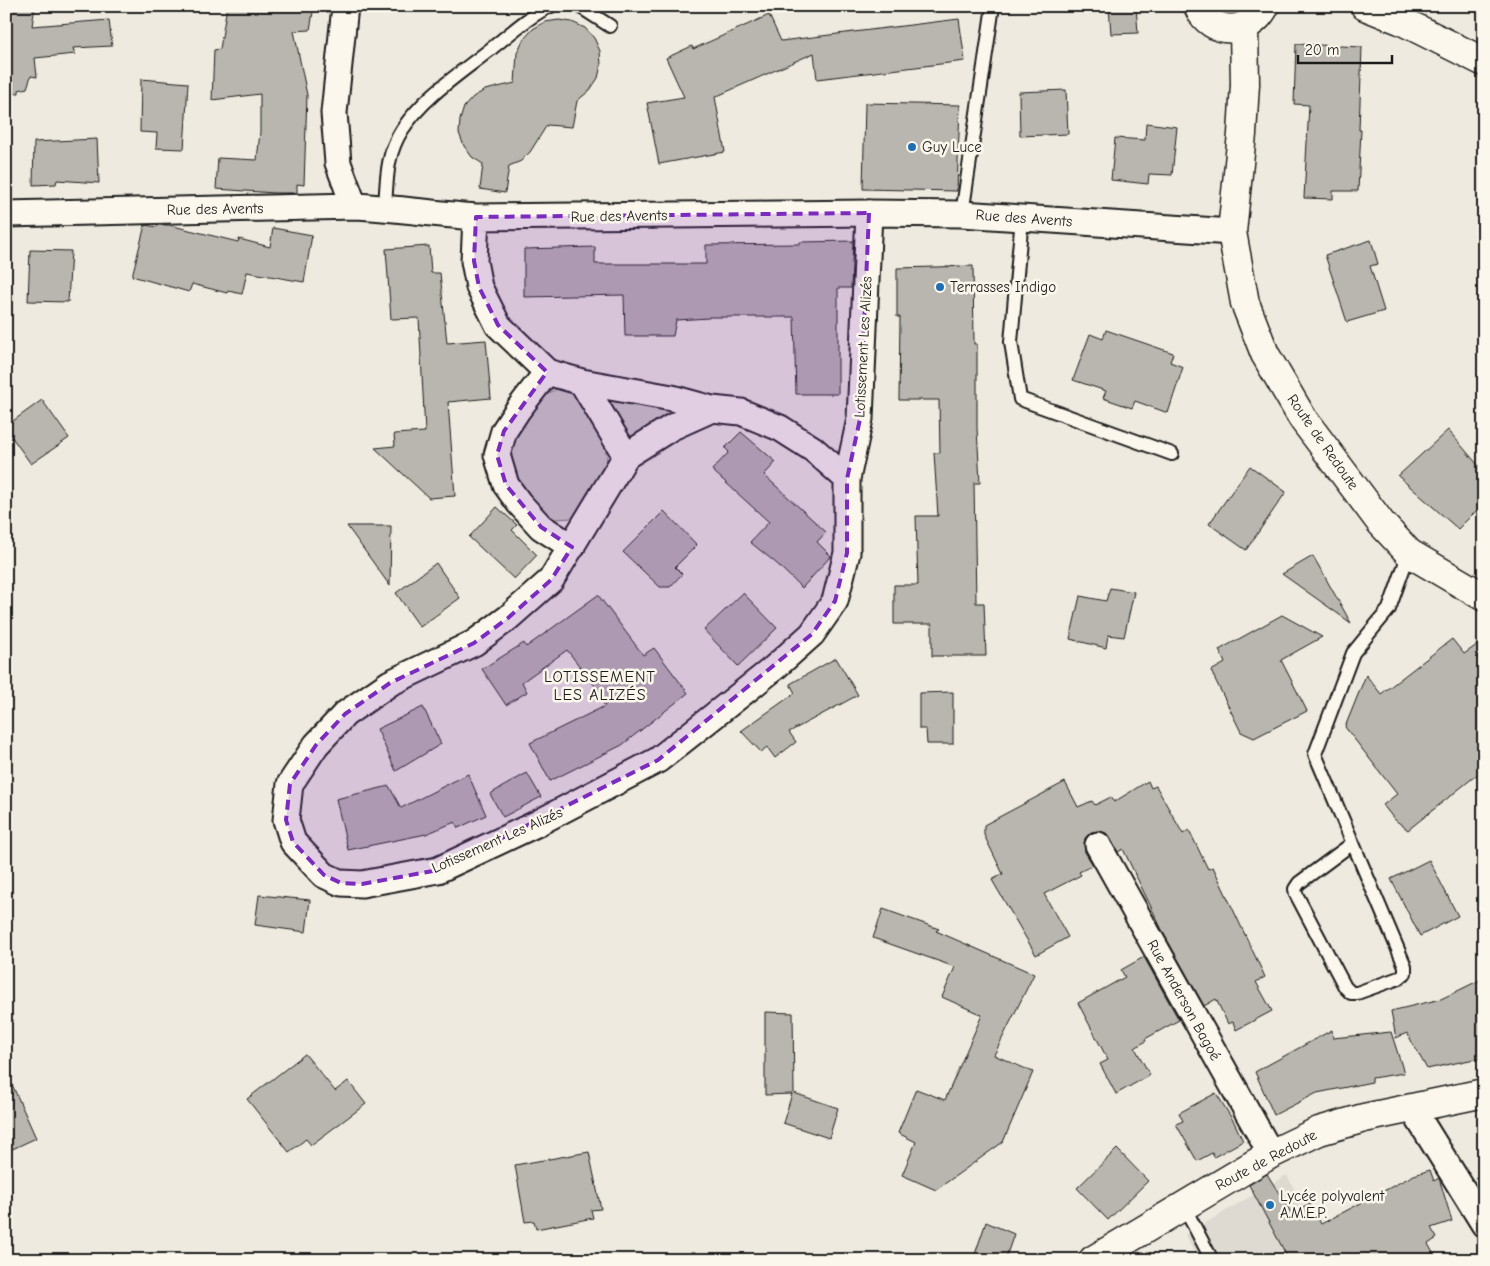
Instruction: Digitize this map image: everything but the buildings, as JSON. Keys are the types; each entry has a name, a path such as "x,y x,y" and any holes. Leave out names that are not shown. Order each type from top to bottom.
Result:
{"main road":[{"path":"1198,6 1201,13 1210,22 1220,27 1232,29 1244,27 1254,22 1262,14 1265,6"},
{"path":"1365,6 1400,20 1484,62"},
{"name":"Route de Redoute","path":"1244,27 1246,84 1232,232 1245,303 1265,354 1303,419 1381,523 1410,553 1484,598"},
{"name":"Route de Redoute","path":"1094,1260 1271,1154 1319,1131 1364,1118 1484,1093"}],"street":[{"path":"345,6 334,113 338,163 354,206"},
{"name":"Rue des Avents","path":"6,214 354,206 385,207 476,218 869,213 962,214 1232,232"},
{"name":"Lotissement Les Alizés","path":"712,409 672,427 626,456 551,580 508,618 474,642 390,683 345,714 316,745 290,784 286,820 293,842 324,875 341,883 362,884 438,870 536,824 658,760 774,668 812,634 835,601 848,553 846,479 860,419 869,213"},
{"path":"476,218 474,261 479,288 498,325 547,372 582,382 672,398 712,409 741,412 780,428 813,449 846,479"},
{"path":"547,372 504,431 497,455 506,485 519,503 541,527 572,547"},
{"path":"582,382 626,456"},
{"name":"Rue Anderson Bagoé","path":"1098,845 1271,1154"},
{"path":"1412,1108 1484,1224"}],"lane":[{"path":"385,207 388,162 401,130 426,99 512,32 551,6"},
{"path":"579,6 610,26"},
{"path":"962,214 993,6"},
{"path":"1022,218 1011,342 1020,399 1172,454"},
{"path":"1353,843 1299,883 1296,894 1345,987 1351,993 1357,993 1400,978 1405,973 1405,966 1353,843 1315,754 1353,653 1388,609 1410,553"},
{"path":"1183,1205 1212,1260"}],"highlighted area":[{"path":"869,213 860,419 847,479 847,553 835,601 812,634 658,760 438,870 362,884 341,883 324,875 293,842 286,820 290,784 316,745 345,714 390,683 474,643 508,618 551,580 572,547 541,527 506,485 497,455 504,431 547,372 498,325 479,287 474,261 476,217"}],"shaded area":[{"path":"558,388 574,394 586,408 603,439 607,457 603,478 583,511 572,518 555,519 536,506 518,482 511,458 519,426 537,400"},
{"path":"609,394 668,407 668,415 637,435 628,437 606,400"},
{"name":"Lycée polyvalent A.M.E.P.","path":"1287,1175 1331,1260 1198,1260 1185,1235"}],"place":[{"name":"Guy Luce","path":"912,147"},
{"name":"Terrasses Indigo","path":"940,287"},
{"name":"Lycée polyvalent A.M.E.P.","path":"1270,1205"}],"district":[{"name":"LOTISSEMENT LES ALIZÉS","path":"600,685"}]}
